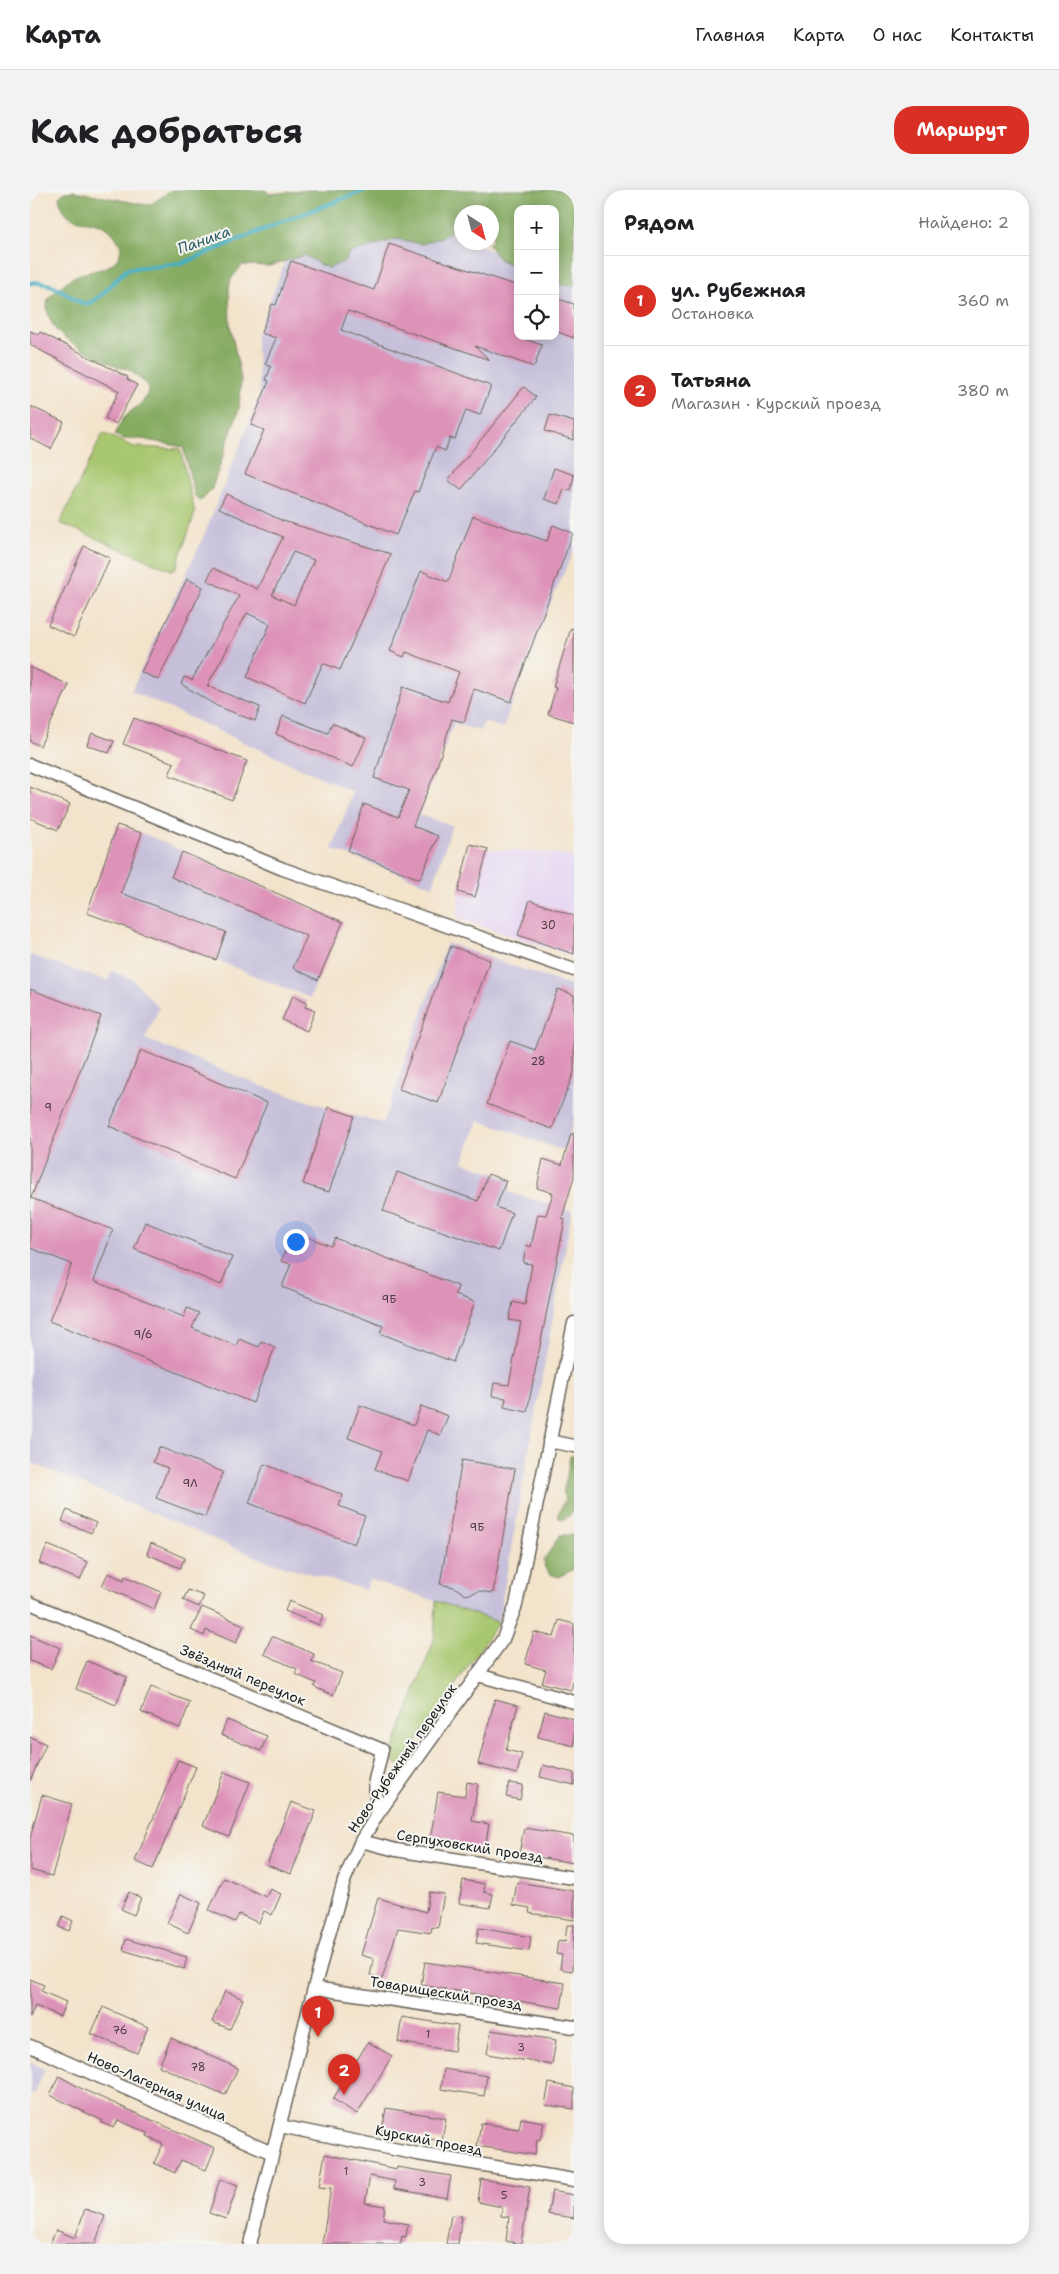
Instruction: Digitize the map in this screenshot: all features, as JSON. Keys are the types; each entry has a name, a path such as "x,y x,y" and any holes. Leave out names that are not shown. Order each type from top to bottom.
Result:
{"street":[{"path":"30,765 283,869 574,970"},
{"name":"Ново-Рубежный переулок","path":"250,2244 314,1988 344,1881 361,1841 377,1815 503,1639 516,1605 574,1323"},
{"path":"549,1441 574,1446"},
{"name":"Звёздный переулок","path":"30,1603 382,1750 375,1780 377,1815"},
{"path":"478,1675 574,1702"},
{"name":"Серпуховский проезд","path":"361,1841 396,1850 574,1878"},
{"name":"Товарищеский проезд","path":"314,1988 574,2027"},
{"name":"Ново-Лагерная улица","path":"30,2046 272,2153"},
{"name":"Курский проезд","path":"280,2126 418,2154 574,2180"}],"shaded area":[{"path":"437,227 454,235 454,250 490,250 514,260 514,340 559,340 559,281 574,287 574,549 542,623 503,728 484,722 480,731 454,723 419,815 452,825 433,886 332,849 353,792 131,691 203,538 260,395 256,336 288,255"},
{"path":"117,825 142,833 343,922 310,998 216,960 87,913"},
{"path":"470,844 488,849 561,854 574,858 574,957 458,918 458,892"},
{"path":"447,943 574,987 574,1119 564,1151 478,1120 463,1162 512,1180 508,1192 572,1211 498,1622 369,1579 366,1590 264,1560 30,1462 30,955 108,981 112,971 132,979 159,1008 145,1039 262,1086 354,1116 383,1123"},
{"path":"30,2062 45,2069 34,2095 30,2093"}],"green space":[{"path":"171,190 265,190 270,194 308,190 574,190 574,286 559,284 559,205 514,205 514,266 499,259 492,250 499,250 499,205 454,205 454,229 441,237 422,244 396,239 349,253 345,261 329,268 320,265 305,255 269,266 242,265 231,279 229,288 230,325 241,379 239,409 211,491 201,501 195,496 183,447 142,439 124,439 115,435 123,419 147,396 148,385 128,369 118,367 61,335 51,322 47,309 50,296 66,282 78,275 110,265 119,256 121,249 115,236 103,225 78,220 67,214 59,197 65,192 73,191 146,205 153,203"},
{"path":"103,433 134,447 180,449 195,513 176,568 171,570 60,523"},
{"path":"570,1456 574,1456 574,1508 564,1520 557,1517 565,1499 563,1490"},
{"path":"560,1535 574,1535 574,1569 559,1577 550,1574 545,1568 544,1560"},
{"path":"436,1601 498,1622 402,1763 398,1765 390,1758 434,1640"}],"building":[{"path":"389,244 514,285 514,340 527,340 542,345 534,367 475,346 490,360 348,311 341,330 491,386 480,415 466,410 455,439 450,438 445,451 436,447 418,492 415,491 396,535 245,474 264,430 251,425 269,381 266,380 271,367 265,364 276,338 261,333 272,304 276,305 291,261 374,290"},
{"path":"559,299 574,304 574,338 559,332"},
{"path":"30,331 39,335 40,332 128,377 127,379 137,385 116,424 105,418 119,391 30,345"},
{"path":"524,387 536,397 461,490 448,480"},
{"path":"30,406 64,422 51,449 30,438"},
{"path":"550,415 574,422 574,440 545,431"},
{"path":"554,468 574,475 571,491 564,489 559,504 544,499"},
{"path":"226,494 283,521 391,554 340,670 323,663 305,703 247,677 270,624 247,613 207,686 260,707 255,721 217,706 181,684 184,677 192,680 239,596 207,580 213,568 257,589 283,537 219,508","holes":["293,552 314,560 294,605 272,595"]},
{"path":"473,516 547,541 553,525 573,533 511,702 474,689 464,722 452,719 435,773 413,826 438,836 420,879 348,851 364,804 398,817 409,790 374,778 403,687 448,702 459,672 406,652 404,657 390,651 421,571 448,582"},
{"path":"84,546 110,558 74,637 48,625"},
{"path":"187,579 203,587 158,680 141,672"},
{"path":"571,628 574,629 574,722 548,714 556,688 553,687"},
{"path":"30,667 69,685 40,746 30,741"},
{"path":"283,716 328,733 332,723 366,738 353,767 276,734"},
{"path":"134,718 247,761 232,800 169,775 174,763 123,744"},
{"path":"92,733 114,741 109,753 87,745"},
{"path":"30,787 70,804 58,830 30,818"},
{"path":"117,825 142,833 121,893 226,932 216,960 87,913"},
{"path":"470,844 488,849 475,897 458,892"},
{"path":"182,852 343,922 318,980 293,968 307,936 171,877"},
{"path":"530,900 574,916 574,954 518,935"},
{"path":"451,946 490,960 438,1103 399,1089"},
{"path":"30,989 101,1016 31,1198 113,1230 94,1281 184,1317 187,1308 199,1313 192,1328 236,1346 239,1339 259,1347 261,1341 275,1347 253,1403 49,1321 72,1264 30,1248"},
{"path":"558,989 574,995 574,1072 552,1129 487,1104 510,1041 535,1050"},
{"path":"293,995 307,1002 305,1007 315,1011 307,1031 282,1020"},
{"path":"141,1050 267,1103 235,1179 109,1126"},
{"path":"328,1107 354,1116 329,1192 303,1184"},
{"path":"571,1134 574,1134 574,1177 562,1218 565,1219 527,1412 504,1407 506,1398 492,1396 494,1383 509,1385 521,1322 509,1320 513,1302 525,1305 532,1264 523,1263 526,1245 531,1247 538,1214 546,1215 553,1193 537,1188 543,1159 562,1165"},
{"path":"397,1172 478,1201 488,1174 506,1181 496,1207 512,1213 499,1251 383,1211"},
{"path":"145,1222 232,1257 221,1285 134,1249"},
{"path":"302,1235 331,1246 335,1238 458,1286 455,1295 475,1302 453,1362 380,1333 383,1326 282,1287 291,1264 281,1261 288,1243 297,1246"},
{"path":"360,1405 414,1425 421,1406 448,1416 440,1435 427,1430 408,1481 375,1469 382,1451 348,1438"},
{"path":"159,1447 223,1472 205,1517 156,1498 168,1468 153,1462"},
{"path":"462,1460 515,1469 493,1593 479,1591 466,1595 454,1587 440,1584"},
{"path":"264,1464 343,1495 339,1506 365,1516 354,1544 249,1503"},
{"path":"67,1510 96,1523 91,1533 62,1521"},
{"path":"151,1543 185,1558 180,1568 147,1554"},
{"path":"48,1545 88,1562 80,1580 39,1563"},
{"path":"108,1573 124,1580 125,1576 161,1592 154,1609 102,1586"},
{"path":"188,1590 204,1596 199,1607 183,1600"},
{"path":"289,1601 323,1615 319,1625 285,1611"},
{"path":"202,1607 244,1625 236,1643 206,1630 204,1636 191,1630"},
{"path":"559,1620 574,1624 574,1679 571,1690 542,1683 546,1670 525,1664 534,1632 554,1637"},
{"path":"30,1635 60,1648 51,1669 30,1661"},
{"path":"272,1636 314,1654 311,1661 342,1673 333,1695 314,1687 316,1683 295,1674 297,1669 264,1654"},
{"path":"87,1661 127,1677 116,1705 76,1689"},
{"path":"151,1687 190,1702 180,1728 141,1712"},
{"path":"495,1699 518,1705 506,1750 522,1754 517,1774 478,1764"},
{"path":"545,1711 574,1719 574,1746 538,1737"},
{"path":"227,1720 267,1736 261,1751 221,1735"},
{"path":"30,1737 46,1744 30,1781"},
{"path":"178,1760 196,1767 153,1869 135,1861"},
{"path":"543,1765 574,1773 574,1785 540,1777"},
{"path":"224,1772 250,1782 229,1837 203,1826"},
{"path":"467,1782 478,1784 472,1821 489,1824 485,1849 430,1840 438,1792 465,1796"},
{"path":"509,1783 523,1785 520,1800 506,1797"},
{"path":"42,1795 72,1804 52,1876 30,1870 30,1838"},
{"path":"291,1802 316,1811 291,1874 267,1865"},
{"path":"524,1828 574,1836 574,1863 519,1854"},
{"path":"224,1878 266,1897 270,1889 281,1894 272,1915 264,1911 259,1923 239,1914 235,1922 209,1910"},
{"path":"463,1880 485,1884 484,1892 493,1894 490,1908 459,1903"},
{"path":"517,1882 574,1891 574,1920 529,1913 530,1908 513,1905"},
{"path":"129,1892 141,1898 134,1915 121,1909"},
{"path":"429,1892 444,1894 438,1928 432,1927 431,1933 398,1928 382,1979 370,1975 374,1959 361,1955 378,1898 426,1912"},
{"path":"181,1894 201,1903 188,1933 167,1923"},
{"path":"63,1916 73,1921 69,1931 59,1927"},
{"path":"567,1925 574,1925 572,1971 560,1969 562,1955 556,1954 558,1941 565,1942"},
{"path":"479,1928 531,1937 529,1951 476,1943"},
{"path":"126,1939 187,1957 184,1969 123,1950"},
{"path":"425,1962 565,1983 561,2008 421,1985"},
{"path":"30,1979 44,1985 41,1991 66,2002 60,2016 35,2006 30,2018"},
{"path":"225,1991 243,1999 230,2029 212,2022"},
{"path":"103,2007 148,2027 137,2053 91,2034"},
{"path":"402,2017 458,2026 454,2051 398,2042"},
{"path":"491,2030 556,2040 552,2065 487,2054"},
{"path":"171,2038 238,2068 225,2095 159,2066"},
{"path":"368,2042 392,2056 357,2114 333,2099"},
{"path":"444,2069 487,2076 484,2096 441,2089"},
{"path":"59,2076 84,2090 215,2148 206,2170 181,2160 175,2173 154,2163 163,2144 147,2136 148,2133 118,2120 114,2128 50,2095"},
{"path":"549,2083 574,2088 574,2109 545,2105"},
{"path":"386,2108 446,2118 442,2141 382,2131"},
{"path":"521,2118 544,2122 540,2140 537,2139 535,2155 477,2146 481,2123 519,2129"},
{"path":"325,2154 397,2169 397,2167 451,2176 447,2198 394,2189 395,2181 370,2176 365,2203 385,2206 383,2219 408,2224 406,2237 402,2236 401,2244 322,2244 331,2188 319,2187"},
{"path":"220,2179 238,2185 226,2219 209,2213"},
{"path":"481,2179 530,2187 521,2244 506,2241 509,2217 501,2216 502,2207 478,2202"},
{"path":"552,2191 574,2195 574,2218 548,2214"},
{"path":"85,2209 105,2216 95,2244 50,2244 56,2230 75,2238"},
{"path":"451,2215 462,2216 458,2244 446,2244"}],"waterway":[{"name":"Паника","path":"30,283 51,286 83,304 92,302 127,269 183,263 274,225 366,190"}],"place":[{"name":"ул. Рубежная","path":"318,2037"},
{"name":"Татьяна","path":"344,2095"}]}
